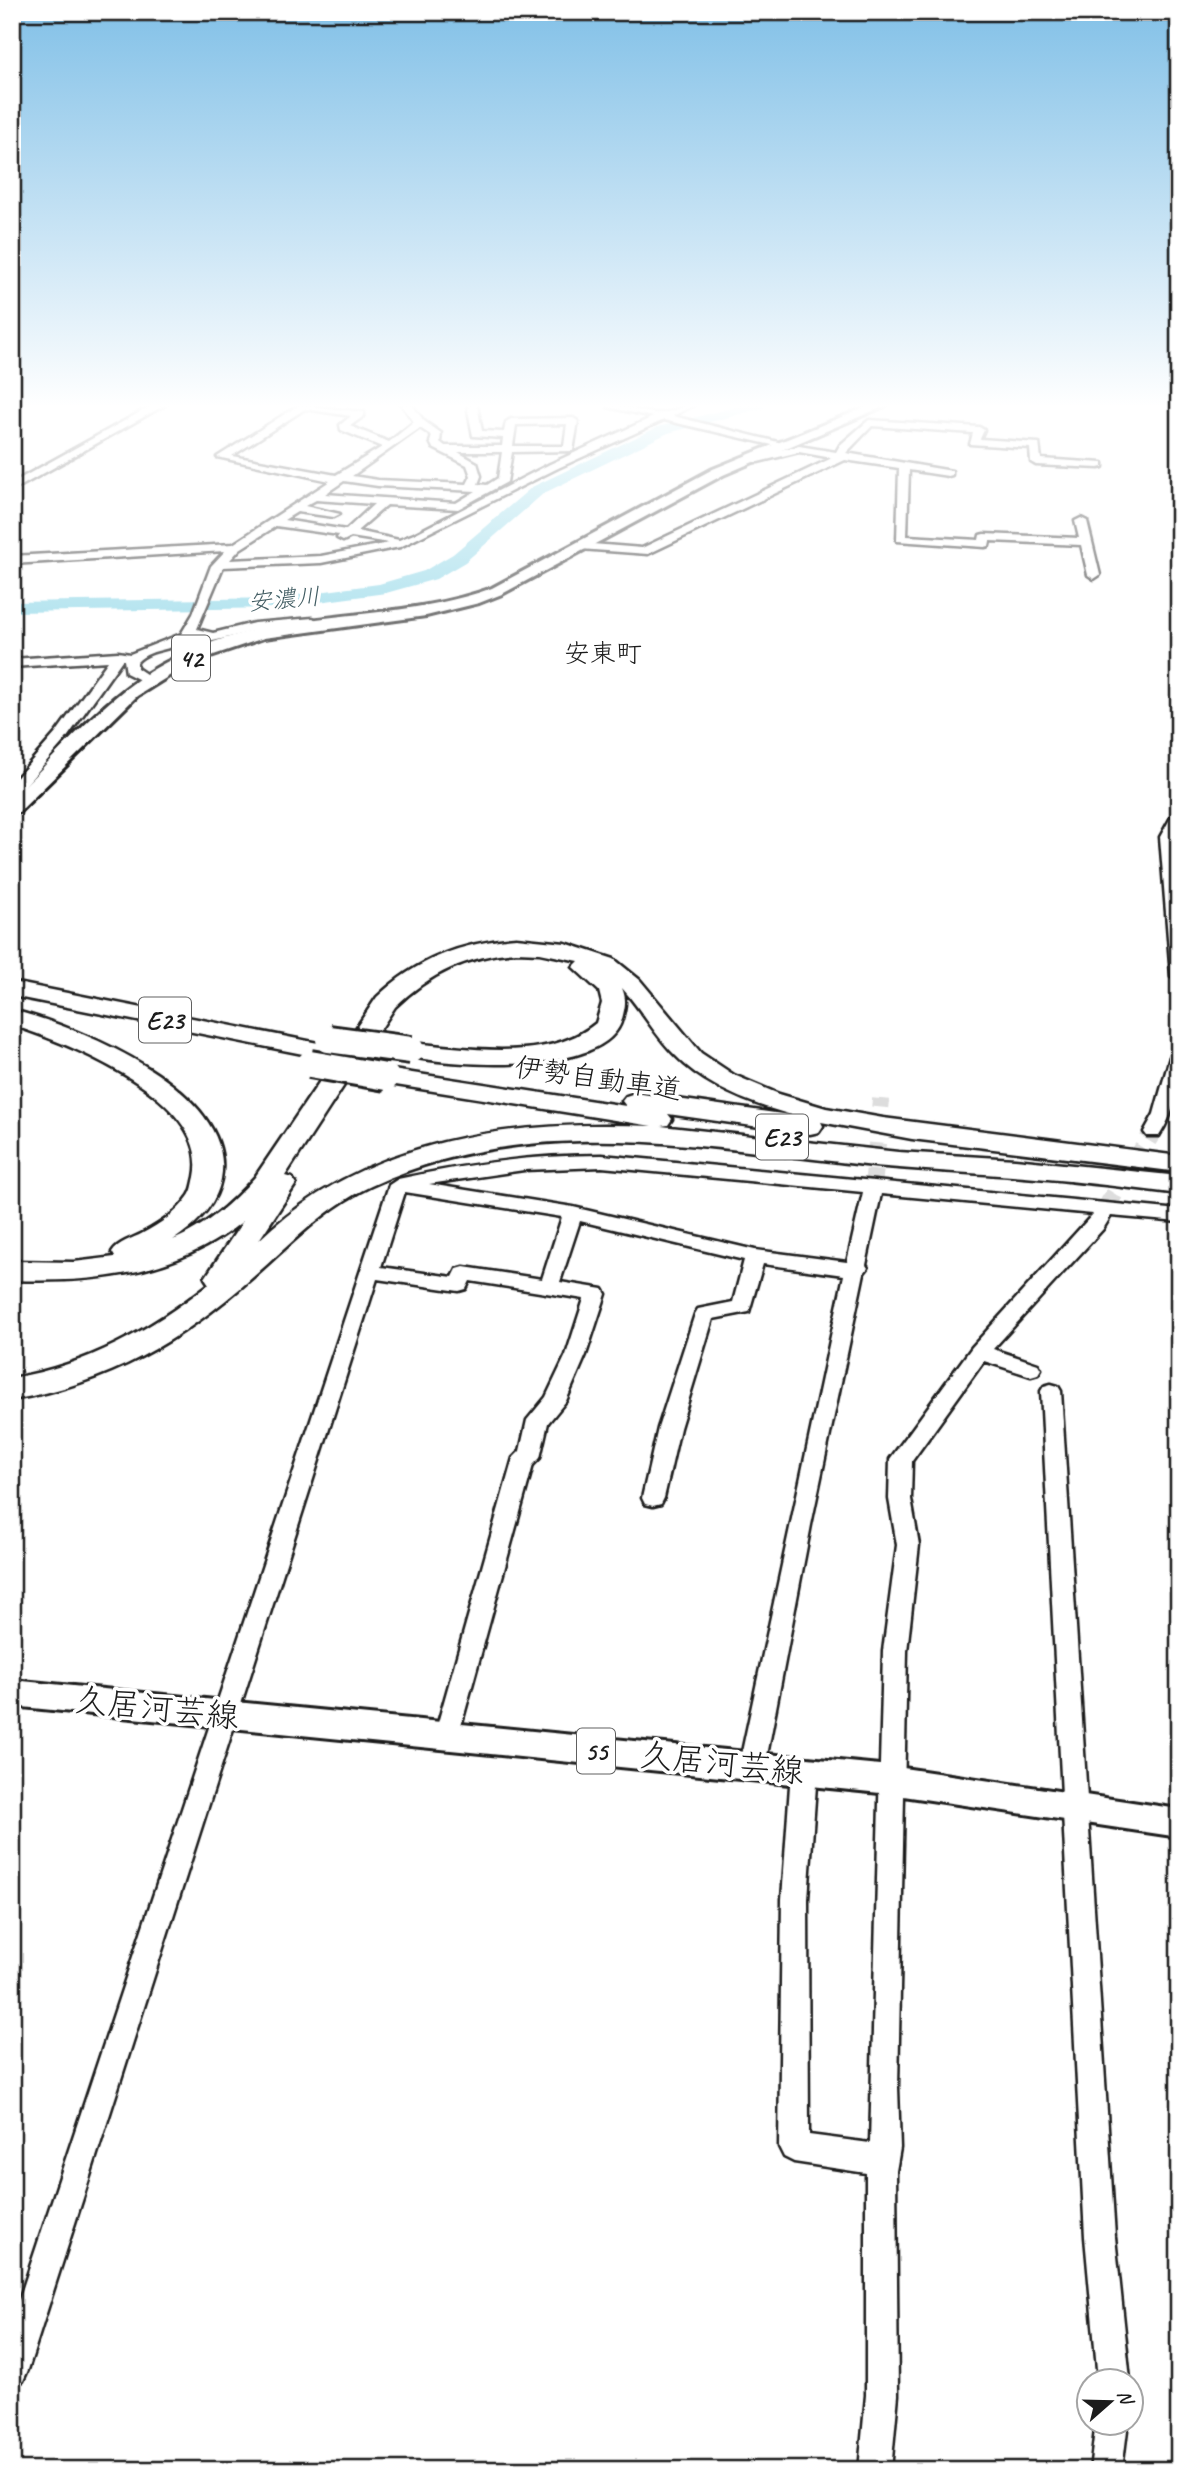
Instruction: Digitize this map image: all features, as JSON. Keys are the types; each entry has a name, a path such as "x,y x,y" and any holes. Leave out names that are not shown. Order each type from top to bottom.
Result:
{"highway":[{"path":"12,1270 96,1271 140,1263 175,1251 218,1227 244,1206 268,1178 398,989 441,960 499,947 551,947 588,956 610,966 638,989 679,1045 701,1065 731,1083 780,1103 850,1121 905,1130 1122,1154 1179,1167"},
{"path":"206,1302 229,1261 258,1221 378,1038 405,1000 429,979 472,960 511,954 542,955 590,969 606,982 614,998 610,1021 598,1034 561,1051 511,1058 398,1064 319,1051"},
{"name":"E23","path":"12,989 319,1051"},
{"name":"伊勢自動車道","path":"12,1004 785,1122 1179,1167"},
{"path":"12,1017 115,1059 163,1090 191,1115 202,1130 212,1159 209,1183 202,1197 188,1214 163,1234 122,1253 45,1272"},
{"name":"伊勢自動車道","path":"398,1064 836,1145 1179,1185"},
{"path":"12,1388 68,1376 122,1356 172,1328 206,1302 287,1228 318,1204 352,1185 424,1155 498,1138 554,1133 658,1135 953,1166 1031,1169"}],"main road":[{"name":"42","path":"12,808 49,763 120,702 148,680 189,659 234,641 280,629 406,616 471,603 497,592 628,521"},
{"name":"久居河芸線","path":"12,1693 890,1780 1179,1823"}],"street":[{"path":"325,554 362,521"},
{"path":"218,565 317,559 397,544 445,521"},
{"path":"580,546 644,552 708,521"},
{"path":"902,521 901,539 985,544 984,537 1086,542"},
{"path":"1080,521 1094,575"},
{"path":"12,663 136,655 177,641 190,631 218,565 236,547 272,522 393,540"},
{"path":"12,560 236,547"},
{"path":"190,631 209,637 264,626 326,623"},
{"path":"136,655 129,665 131,670 148,680"},
{"path":"12,792 49,763 118,656"},
{"path":"1179,815 1167,837 1179,976"},
{"path":"1153,1132 1163,1114 1179,1057"},
{"path":"398,1185 481,1167 570,1161 697,1170 1179,1216"},
{"path":"398,1185 573,1213 755,1256 838,1269 858,1268"},
{"path":"12,2370 398,1185"},
{"path":"752,1766 800,1525 858,1268 873,1188"},
{"path":"876,2470 883,2395 883,2157 890,1780 895,1651 908,1545 900,1499 901,1459 915,1444 979,1352 1096,1225 1105,1209"},
{"path":"549,1287 573,1213"},
{"path":"653,1498 669,1427 705,1314 741,1307 755,1256"},
{"path":"371,1272 459,1284 464,1274 596,1294 576,1355 555,1401 538,1420 529,1458 524,1458 446,1737"},
{"path":"979,1352 1031,1369"},
{"path":"1051,1391 1100,2237 1113,2366"},
{"path":"804,1771 795,1899 794,2147 863,2158 883,2157"},
{"path":"1106,2470 1110,2436"}],"waterway":[{"name":"安濃川","path":"12,607 273,603 380,589 430,575 459,558 502,521"}],"tunnel":[{"path":"873,1188 881,1099"},
{"path":"1105,1209 1153,1132"}],"district":[{"name":"安東町","path":"603,653"}]}
